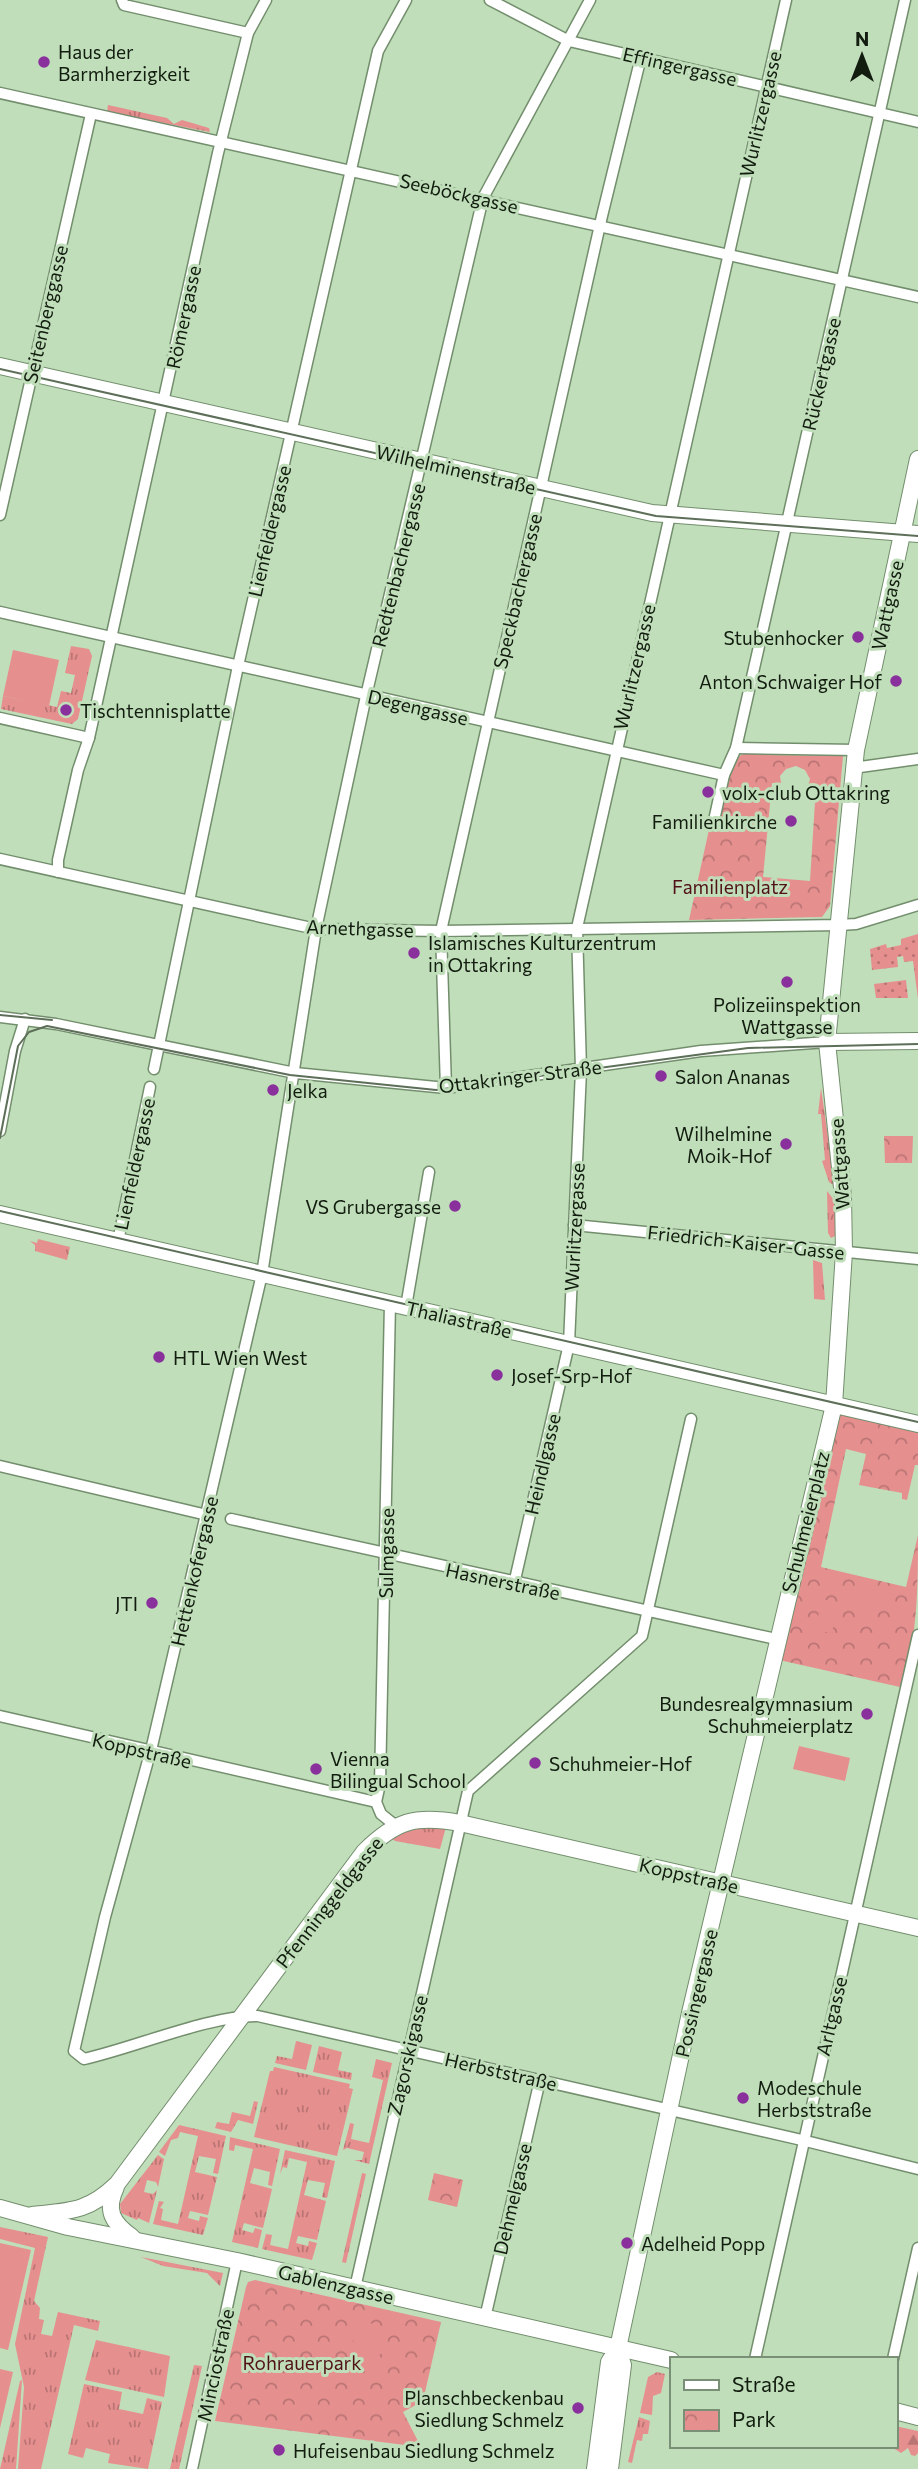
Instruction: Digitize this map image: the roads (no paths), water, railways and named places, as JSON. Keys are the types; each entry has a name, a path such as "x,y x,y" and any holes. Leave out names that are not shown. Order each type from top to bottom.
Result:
{"main road":[{"name":"Wilhelminenstraße","path":"0,366 669,516 911,533"},
{"name":"Wattgasse","path":"856,750 911,533 918,459"},
{"path":"839,925 856,750"},
{"name":"Wattgasse","path":"834,1405 844,1252 839,1139 827,1042 839,925"},
{"name":"Ottakringer Straße","path":"827,1042 918,1041"},
{"name":"Thaliastraße","path":"0,1214 918,1424"},
{"name":"Schuhmeierplatz","path":"776,1639 834,1405"},
{"name":"Possingergasse","path":"618,2348 776,1639"},
{"name":"Pfenninggeldgasse","path":"32,2215 95,2204 117,2184 244,2016 311,1920 364,1852 386,1830 434,1818 460,1823"},
{"name":"Koppstraße","path":"460,1823 918,1928"},
{"path":"117,2184 110,2203 112,2218 116,2226 136,2240"},
{"name":"Gablenzgasse","path":"0,2208 68,2227 237,2261 670,2360"},
{"path":"595,2469 608,2362 618,2348"},
{"path":"610,2469 623,2365 618,2348"},
{"path":"897,2412 918,2417"}],"street":[{"path":"122,0 124,5 248,33"},
{"name":"Römergasse","path":"89,738 222,141 248,33 266,0"},
{"name":"Lienfeldergasse","path":"154,1069 186,901 378,51 406,0"},
{"name":"Effingergasse","path":"490,0 569,41 918,122"},
{"name":"Redtenbachergasse","path":"295,1073 316,929 366,696 424,462 483,198 488,183 590,0"},
{"name":"Wurlitzergasse","path":"569,1344 581,1070 577,928 786,0"},
{"name":"Rückertgasse","path":"736,748 905,0"},
{"name":"Speckbachergasse","path":"446,1088 442,931 540,488 641,57"},
{"name":"Seeböckgasse","path":"0,93 483,198 918,297"},
{"name":"Seitenberggasse","path":"0,515 91,114"},
{"name":"Degengasse","path":"0,612 724,775"},
{"path":"0,718 89,738 78,770 58,860 58,872"},
{"path":"713,825 724,775 736,748 856,750"},
{"path":"853,768 918,759"},
{"name":"Arnethgasse","path":"0,859 316,929 442,931 839,925"},
{"path":"839,925 856,924 918,905"},
{"name":"Ottakringer Straße","path":"0,1017 25,1019 295,1073 446,1088 701,1051 827,1042"},
{"path":"0,1131 15,1051 25,1019"},
{"name":"Hettenkofergasse","path":"84,2059 74,2051 80,2017 150,1752 262,1274 295,1073"},
{"name":"Lienfeldergasse","path":"118,1241 150,1087"},
{"name":"Sulmgasse","path":"376,1802 380,1784 398,1305 429,1172"},
{"name":"Friedrich-Kaiser-Gasse","path":"575,1225 918,1259"},
{"name":"Heindlgasse","path":"514,1584 569,1344"},
{"path":"460,1823 468,1791 475,1782 642,1636 691,1419"},
{"path":"0,1466 207,1515"},
{"name":"Hasnerstraße","path":"231,1519 514,1584 776,1639"},
{"path":"913,1675 918,1635"},
{"name":"Arltgasse","path":"755,2357 854,1914 913,1675"},
{"name":"Koppstraße","path":"0,1716 376,1802"},
{"path":"376,1802 381,1814 396,1826"},
{"name":"Zagorskigasse","path":"355,2288 460,1823"},
{"name":"Herbststraße","path":"84,2059 244,2016 258,2016 671,2109 918,2169"},
{"name":"Dehmelgasse","path":"485,2318 540,2080"},
{"path":"893,2357 918,2248"},
{"name":"Minciostraße","path":"192,2469 237,2261"}],"tram line":[{"path":"0,369 656,516 918,536"},
{"path":"0,1015 52,1020"},
{"path":"0,1138 18,1046 29,1032 47,1026 290,1075 436,1090 748,1048 918,1044"},
{"path":"0,1211 918,1422"}],"place":[{"name":"Haus der Barmherzigkeit","path":"44,62"},
{"name":"Stubenhocker","path":"858,637"},
{"name":"Anton Schwaiger Hof","path":"896,681"},
{"name":"Tischtennisplatte","path":"66,710"},
{"name":"volx-club Ottakring","path":"708,792"},
{"name":"Familienkirche","path":"791,821"},
{"name":"Islamisches Kulturzentrum in Ottakring","path":"414,953"},
{"name":"Polizeiinspektion Wattgasse","path":"787,982"},
{"name":"Salon Ananas","path":"661,1076"},
{"name":"Jelka","path":"273,1090"},
{"name":"Wilhelmine Moik-Hof","path":"786,1144"},
{"name":"VS Grubergasse","path":"455,1206"},
{"name":"HTL Wien West","path":"159,1357"},
{"name":"Josef-Srp-Hof","path":"497,1375"},
{"name":"JTI","path":"152,1603"},
{"name":"Bundesrealgymnasium Schuhmeierplatz","path":"867,1714"},
{"name":"Schuhmeier-Hof","path":"535,1763"},
{"name":"Vienna Bilingual School","path":"316,1769"},
{"name":"Modeschule Herbststraße","path":"743,2098"},
{"name":"Adelheid Popp","path":"627,2243"},
{"name":"Planschbeckenbau Siedlung Schmelz","path":"578,2408"},
{"name":"Hufeisenbau Siedlung Schmelz","path":"279,2450"}],"park label":[{"name":"Familienplatz","path":"730,886"},
{"name":"Rohrauerpark","path":"302,2362"}]}
